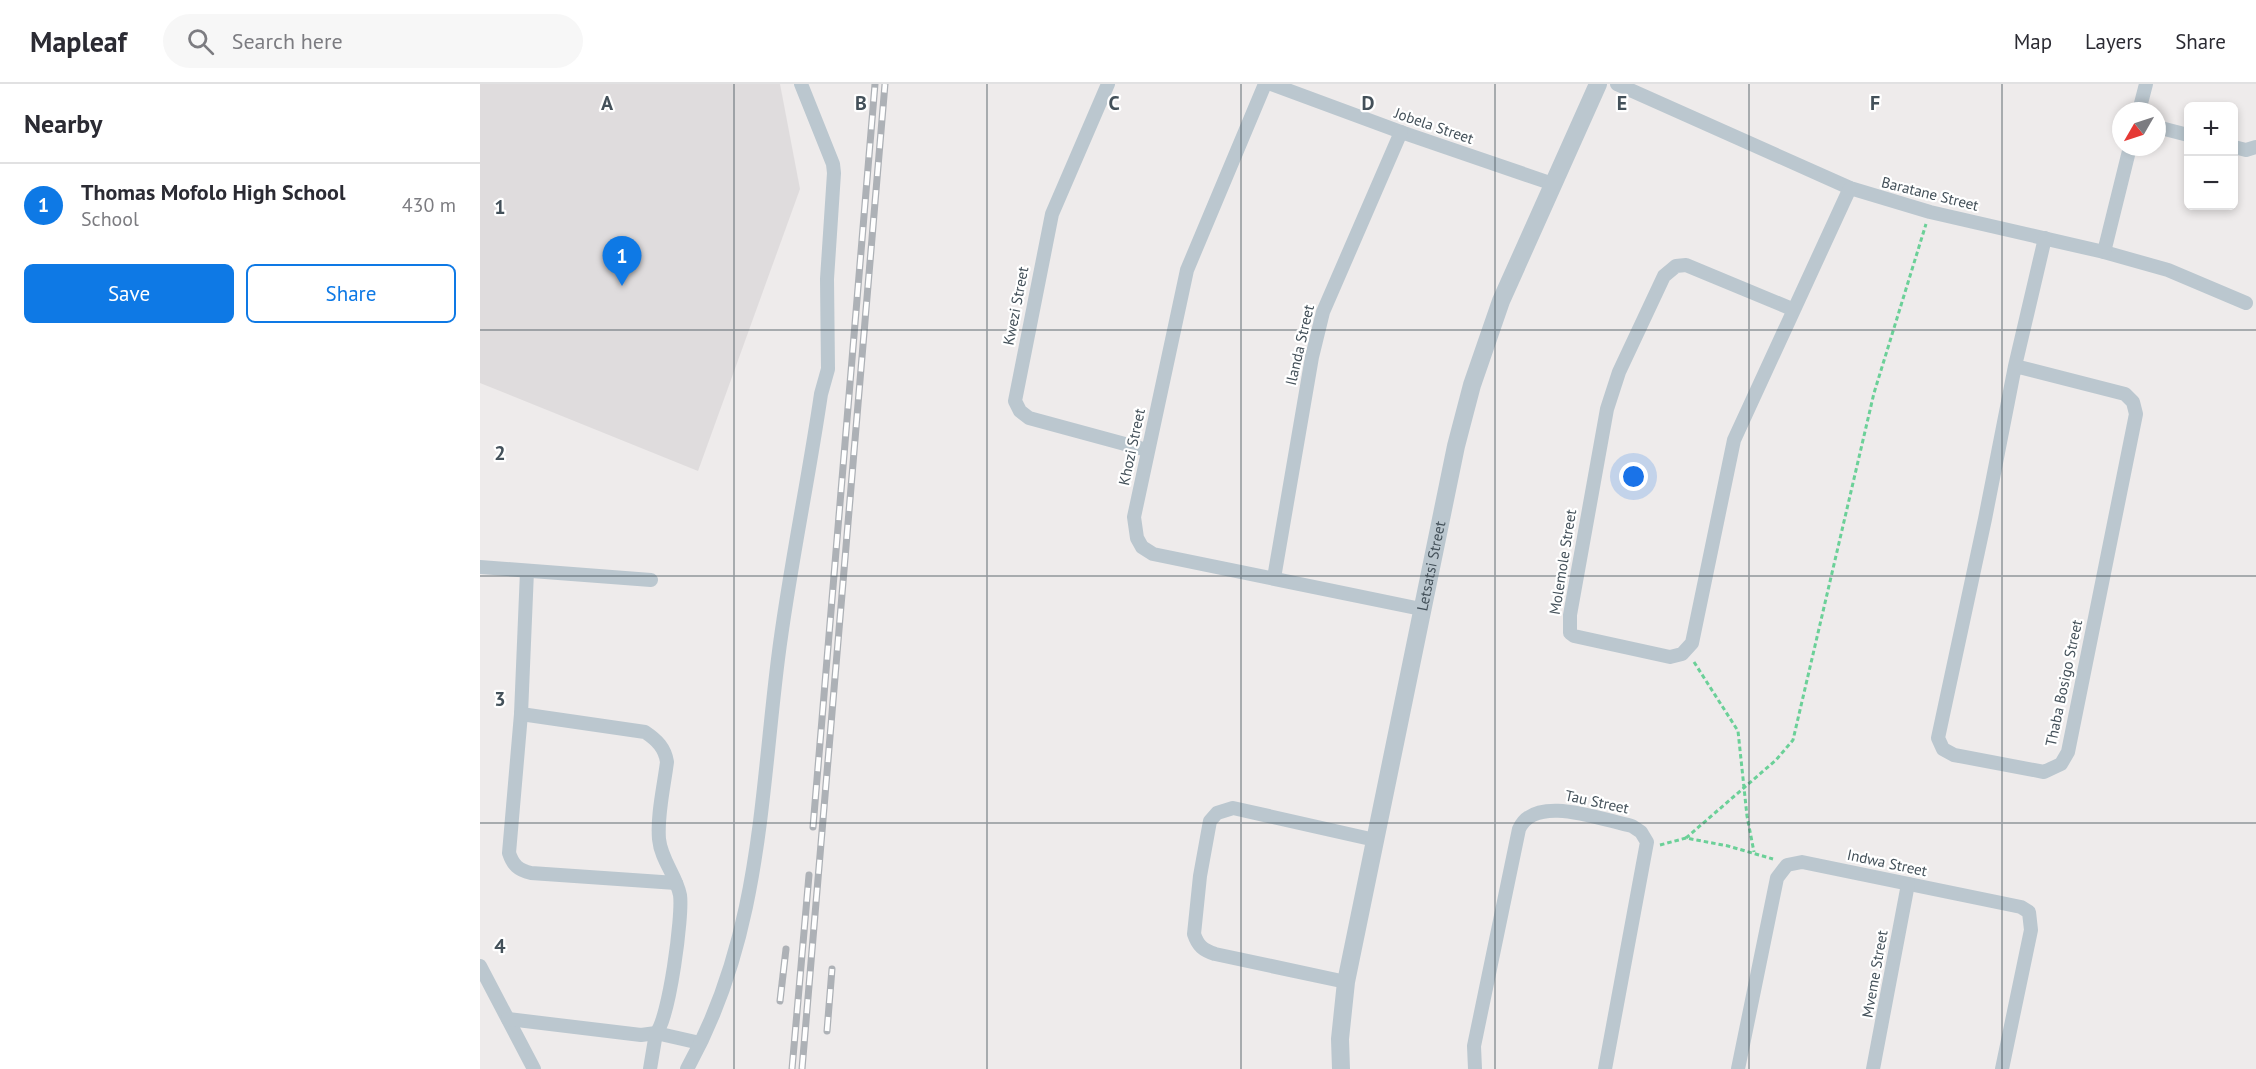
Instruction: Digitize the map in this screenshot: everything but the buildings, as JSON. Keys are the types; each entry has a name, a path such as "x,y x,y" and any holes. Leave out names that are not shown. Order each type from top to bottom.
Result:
{"street":[{"path":"687,1069 729,974 750,897 762,822 767,745 781,639 821,394 828,369 827,279 834,173 833,164 801,84"},
{"name":"Kwezi Street","path":"1108,84 1052,214 1015,401 1020,411 1029,418 1148,450"},
{"name":"Khozi Street","path":"1265,84 1193,252 1148,450 1134,522 1135,535 1142,547 1153,554 1421,609"},
{"name":"Jobela Street","path":"1271,84 1553,184"},
{"name":"Letsatsi Street","path":"1341,1069 1340,1039 1346,982 1456,446 1475,375 1501,301 1598,84"},
{"name":"Baratane Street","path":"1617,84 1850,188 1930,212 2104,252 2184,275 2246,303"},
{"path":"2141,102 2146,84"},
{"path":"2166,129 2184,134"},
{"name":"Ilanda Street","path":"1274,578 1312,357 1323,312 1401,132"},
{"path":"2238,148 2246,150 2256,147"},
{"path":"2104,252 2128,156"},
{"path":"1687,650 1696,633 1734,440 1792,309 1850,188"},
{"name":"Thaba Bosigo Street","path":"2015,366 2125,394 2133,402 2136,414 2068,752 2061,764 2044,772 1954,755 1943,749 1938,738 2015,366 2045,238"},
{"name":"Molemole Street","path":"1687,650 1679,656 1661,657 1578,638 1570,633 1572,603 1610,397 1660,282 1667,272 1676,266 1689,266 1792,309"},
{"path":"480,567 651,580"},
{"path":"527,571 521,714 509,853 516,867 531,873 676,883"},
{"path":"521,714 645,732 665,751 667,762 659,837 665,862 676,883 681,911 666,1009 656,1034 650,1069"},
{"path":"1346,982 1215,954 1204,950 1197,943 1194,934 1200,876 1210,821 1217,813 1233,808 1375,840"},
{"name":"Tau Street","path":"1475,1069 1474,1046 1521,823 1541,810 1556,810 1632,826 1645,838 1648,848"},
{"path":"1605,1069 1648,848"},
{"name":"Indwa Street","path":"1783,869 1792,863 1802,862 2020,907 2031,916 2031,930 2002,1069"},
{"path":"1738,1069 1777,878 1783,869"},
{"name":"Mveme Street","path":"1873,1069 1908,885"},
{"path":"480,966 534,1069"},
{"path":"508,1018 641,1035 656,1034 700,1043"}],"path":[{"path":"1686,838 1776,760 1793,740 1874,393 1930,212"},
{"path":"1687,650 1738,731 1747,816 1754,852"},
{"path":"1648,848 1686,838 1754,852 1774,860 1783,869"}],"shaded area":[{"path":"480,84 780,84 800,189 698,471 480,383"}],"railway":[{"path":"813,827 875,84"},
{"path":"802,1069 885,84"},
{"path":"792,1069 809,875"},
{"path":"780,1001 786,949"},
{"path":"827,1031 832,969"}],"place":[{"name":"Thomas Mofolo High School","path":"622,286"}]}
